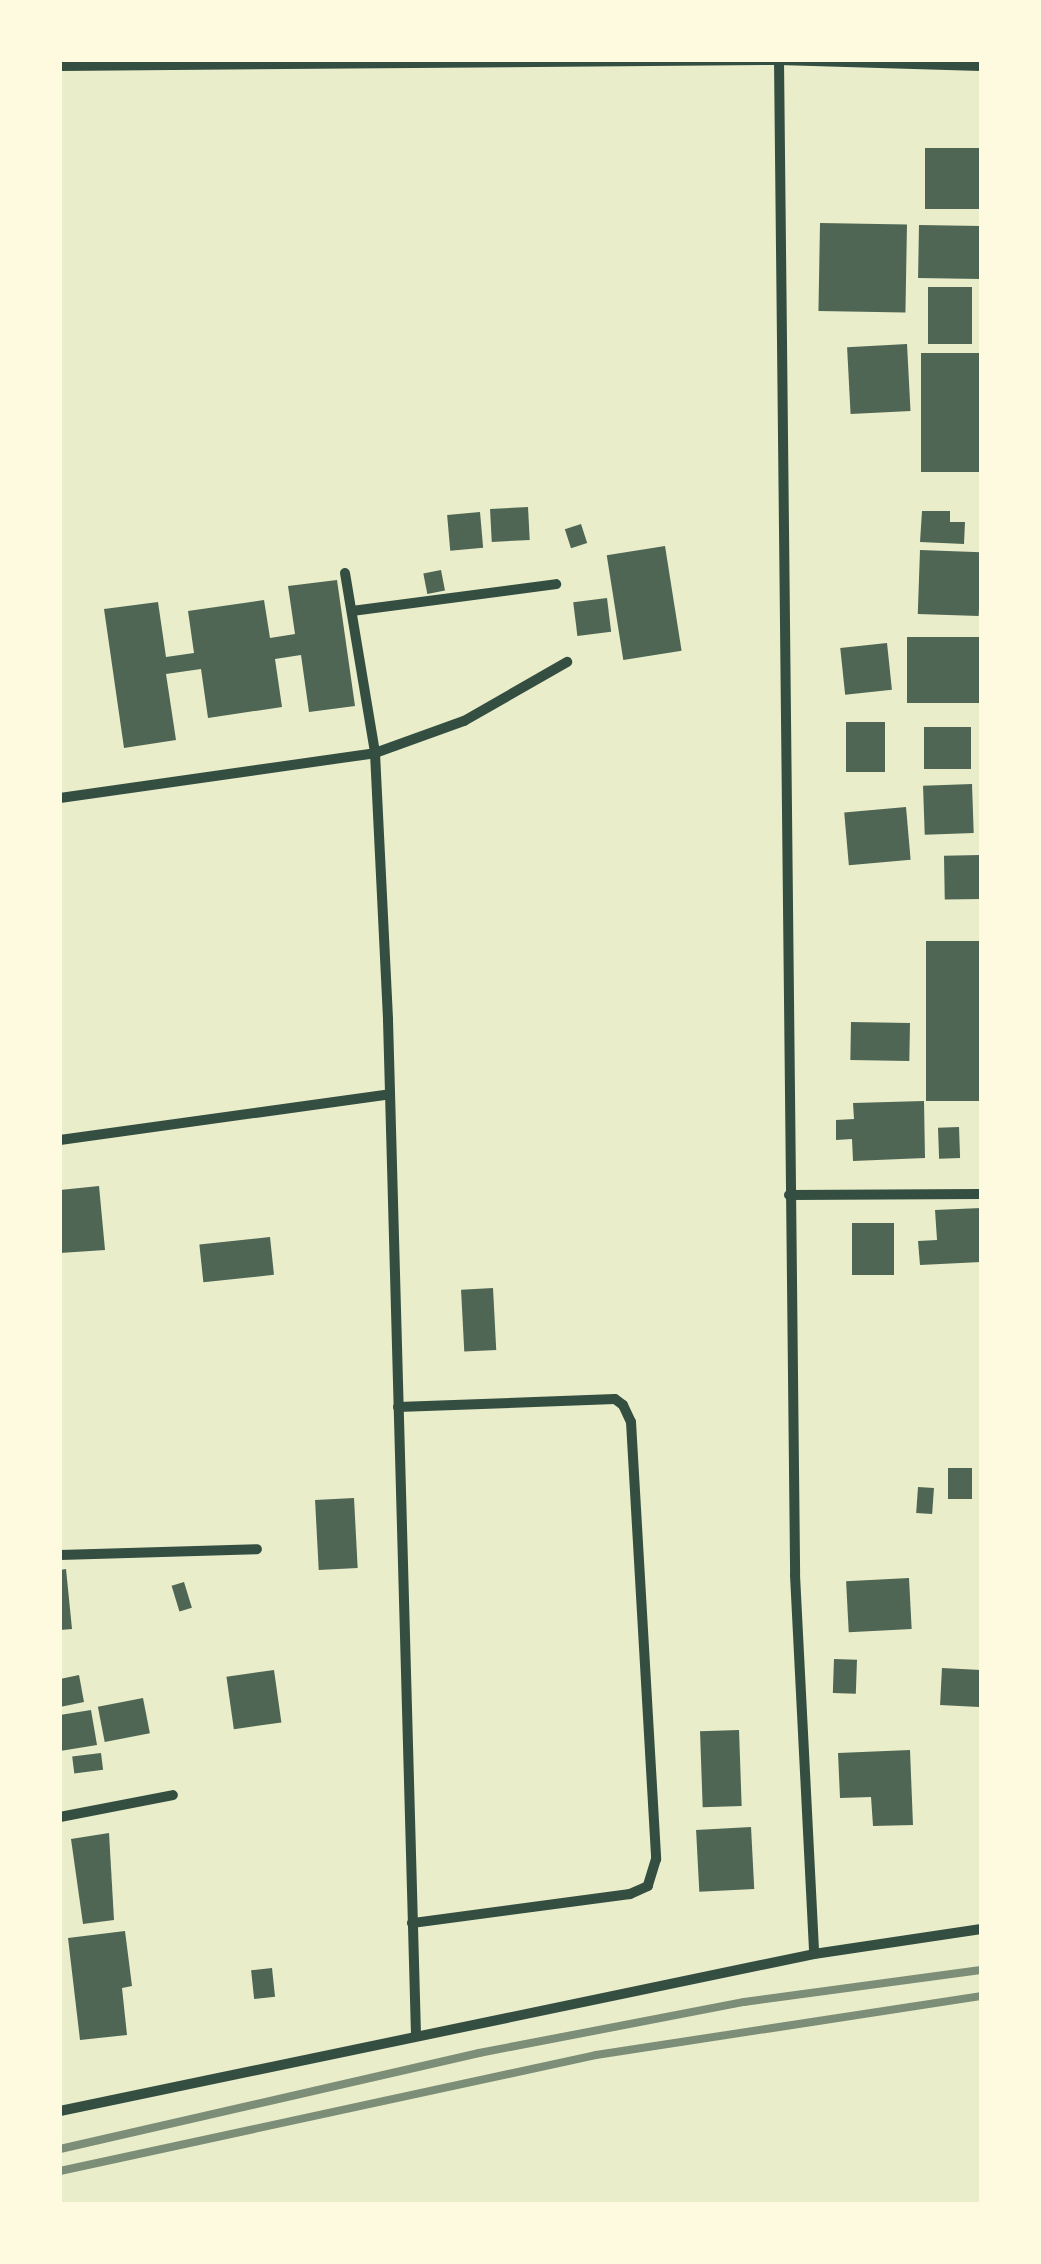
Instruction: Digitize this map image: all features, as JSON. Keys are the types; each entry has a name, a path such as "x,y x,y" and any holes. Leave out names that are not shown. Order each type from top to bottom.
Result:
{"street":[{"path":"779,60 787,344 780,486 791,908 789,1196 795,1575 814,1954"},
{"path":"60,66 779,60 981,66"},
{"path":"345,573 375,753 390,1094 416,2035"},
{"path":"352,610 556,584"},
{"path":"60,798 375,753 464,721 567,662"},
{"path":"60,1140 390,1094"},
{"path":"789,1196 981,1194"},
{"path":"398,1407 615,1399 623,1405 633,1456 656,1859 648,1886 630,1894 412,1924"},
{"path":"60,1555 258,1549"},
{"path":"60,1817 173,1795"},
{"path":"60,2111 814,1954 981,1929"}],"building":[{"path":"925,148 981,148 981,209 925,209"},
{"path":"820,223 907,225 905,313 818,311"},
{"path":"919,225 981,226 980,279 918,278"},
{"path":"928,287 972,287 972,344 928,344"},
{"path":"907,344 911,411 851,414 847,347"},
{"path":"921,353 981,353 981,472 921,472"},
{"path":"528,507 530,540 492,542 490,509"},
{"path":"922,511 950,511 950,522 965,522 964,544 920,542"},
{"path":"480,512 483,548 450,551 447,515"},
{"path":"581,524 587,543 571,548 565,529"},
{"path":"665,546 682,651 623,660 607,555"},
{"path":"920,550 981,552 979,616 918,614"},
{"path":"441,570 445,591 427,594 423,573"},
{"path":"337,580 355,706 309,712 301,655 275,659 282,707 208,718 201,669 166,674 176,740 124,748 104,609 158,602 166,657 194,653 188,611 264,600 270,638 295,634 288,586"},
{"path":"607,598 611,632 577,636 573,602"},
{"path":"907,637 981,637 981,703 907,703"},
{"path":"887,643 892,690 845,695 840,648"},
{"path":"846,722 885,722 885,772 846,772"},
{"path":"924,727 971,727 971,769 924,769"},
{"path":"972,784 974,833 925,835 923,786"},
{"path":"906,807 911,860 849,865 844,812"},
{"path":"980,855 981,899 945,900 944,856"},
{"path":"926,941 981,941 981,1101 926,1101"},
{"path":"851,1022 910,1023 909,1061 850,1060"},
{"path":"924,1101 925,1158 853,1161 852,1139 836,1140 836,1120 854,1119 853,1103"},
{"path":"959,1127 960,1158 939,1159 938,1128"},
{"path":"99,1186 105,1250 60,1253 60,1190"},
{"path":"981,1208 981,1262 920,1265 918,1241 937,1240 935,1210"},
{"path":"852,1223 894,1223 894,1275 852,1275"},
{"path":"270,1237 274,1275 203,1282 199,1244"},
{"path":"493,1288 496,1350 464,1352 461,1290"},
{"path":"948,1468 972,1468 972,1499 948,1499"},
{"path":"918,1487 934,1488 932,1514 916,1513"},
{"path":"354,1498 358,1568 319,1570 315,1500"},
{"path":"66,1569 72,1629 60,1630 60,1570"},
{"path":"909,1578 912,1629 849,1632 846,1581"},
{"path":"184,1582 192,1608 179,1612 172,1586"},
{"path":"834,1659 857,1660 856,1694 833,1693"},
{"path":"942,1668 981,1670 979,1707 940,1705"},
{"path":"274,1670 281,1722 234,1729 226,1677"},
{"path":"79,1675 84,1702 60,1707 60,1679"},
{"path":"143,1698 150,1733 105,1742 98,1707"},
{"path":"91,1710 97,1745 60,1751 60,1715"},
{"path":"739,1730 742,1806 703,1807 700,1731"},
{"path":"910,1750 913,1825 873,1826 871,1797 840,1798 838,1753"},
{"path":"101,1753 103,1770 74,1773 72,1757"},
{"path":"751,1827 754,1889 699,1892 696,1830"},
{"path":"109,1833 114,1920 83,1924 71,1839"},
{"path":"125,1931 132,1986 122,1988 127,2035 80,2040 68,1938"},
{"path":"272,1968 275,1997 254,1999 251,1970"}],"railway":[{"path":"60,2149 479,2053 744,2002 981,1970"},
{"path":"60,2171 596,2055 981,1996"}]}
